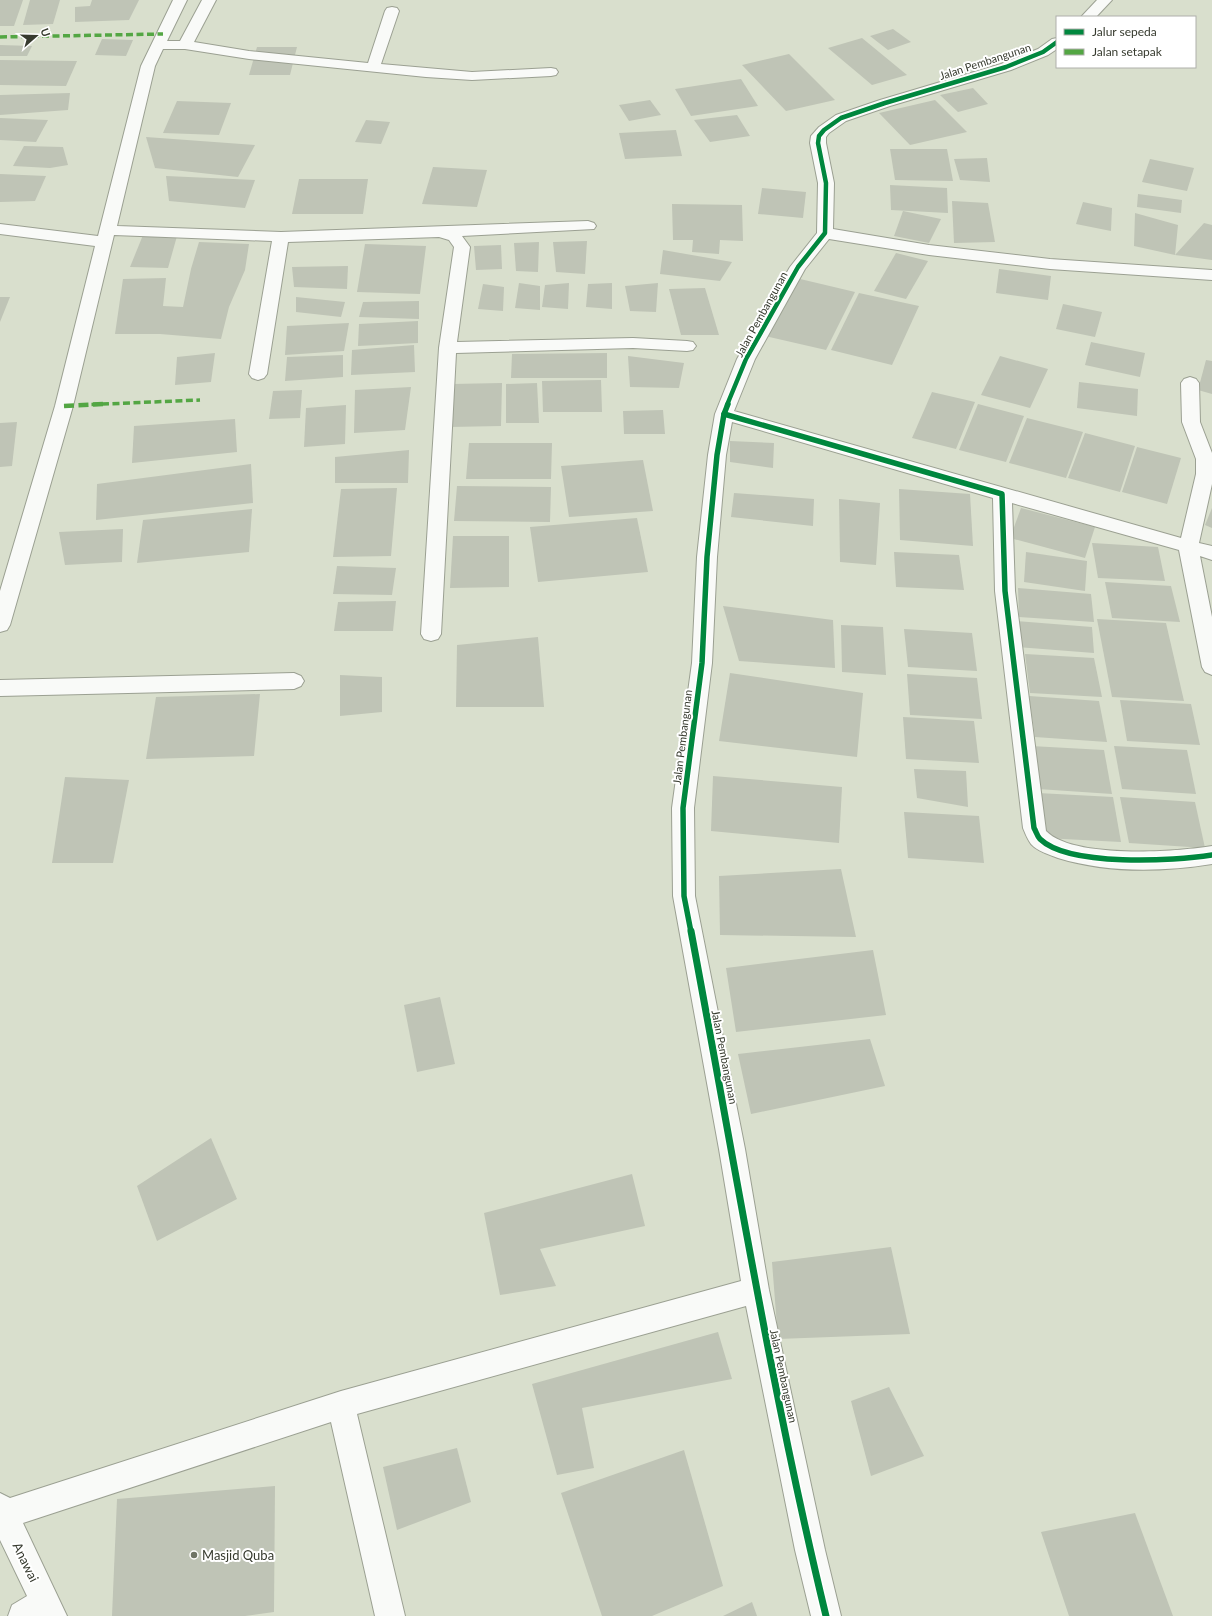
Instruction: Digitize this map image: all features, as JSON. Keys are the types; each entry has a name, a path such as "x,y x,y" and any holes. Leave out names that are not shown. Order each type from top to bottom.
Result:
{"street":[{"path":"0,625 64,406 148,66 180,0"},
{"path":"185,45 209,0"},
{"path":"1089,16 1106,0"},
{"path":"373,68 392,11"},
{"name":"Jalan Pembangunan","path":"826,1616 810,1550 756,1290 684,896 683,808 702,663 707,557 717,455 724,414 746,359 798,267 825,233 826,183 818,143 819,136 824,130 841,118 1006,67 1042,52 1056,43"},
{"path":"158,45 185,45 249,55 373,68 472,76 551,72"},
{"path":"0,229 106,236 281,237 588,226"},
{"path":"431,634 448,348 462,247 455,237 440,232"},
{"path":"825,233 929,250 1050,264 1212,275"},
{"path":"258,374 281,237"},
{"path":"448,348 632,342 687,346"},
{"path":"1190,383 1191,422 1205,459 1205,474 1188,547 1212,667"},
{"path":"724,414 1212,553"},
{"path":"1002,494 1005,591 1034,828 1040,839 1062,851 1082,856 1158,862 1212,855"},
{"path":"0,688 294,681"},
{"path":"2,1511 341,1405 756,1290"},
{"path":"341,1405 390,1616"},
{"name":"Anawai","path":"2,1511 40,1611"}],"building":[{"path":"0,0 23,0 14,26 0,26"},
{"path":"30,0 60,0 53,24 23,25"},
{"path":"92,0 139,0 129,20 75,22 75,7 90,6"},
{"path":"893,29 911,42 888,50 870,36"},
{"path":"862,38 907,75 872,85 828,48"},
{"path":"102,39 133,40 126,56 95,55"},
{"path":"0,45 32,46 27,56 0,56"},
{"path":"257,47 297,47 290,75 249,75"},
{"path":"789,54 835,100 786,111 742,65"},
{"path":"0,60 77,61 66,86 0,85"},
{"path":"741,79 758,106 691,116 675,89"},
{"path":"973,88 988,104 958,112 940,95"},
{"path":"70,93 68,110 0,115 0,95"},
{"path":"650,100 661,115 629,121 619,105"},
{"path":"935,100 967,132 910,145 879,113"},
{"path":"177,101 231,103 219,135 163,133"},
{"path":"737,115 750,136 710,142 694,120"},
{"path":"0,118 48,120 36,142 0,140"},
{"path":"366,120 390,122 381,144 355,142"},
{"path":"676,130 682,156 625,159 619,133"},
{"path":"146,137 255,145 238,177 155,168"},
{"path":"24,146 63,147 68,165 50,168 13,166"},
{"path":"890,149 947,149 953,181 895,180"},
{"path":"987,158 990,182 960,180 954,159"},
{"path":"1150,159 1194,168 1187,191 1142,182"},
{"path":"433,167 487,170 477,207 422,204"},
{"path":"0,174 46,176 35,201 0,202"},
{"path":"166,176 255,180 245,208 169,201"},
{"path":"299,179 368,179 363,214 292,214"},
{"path":"890,185 947,188 948,213 891,210"},
{"path":"762,188 806,192 803,218 758,214"},
{"path":"1138,194 1182,200 1181,213 1137,207"},
{"path":"952,201 988,203 995,242 954,243"},
{"path":"1083,202 1112,208 1111,231 1076,224"},
{"path":"672,204 742,205 743,241 720,240 719,254 692,252 693,240 673,240"},
{"path":"903,211 941,219 929,243 894,236"},
{"path":"1135,213 1178,225 1175,255 1134,246"},
{"path":"1204,223 1212,225 1212,260 1175,255"},
{"path":"143,235 177,236 168,268 130,267"},
{"path":"587,241 585,274 556,272 553,242"},
{"path":"199,242 249,244 245,270 229,307 221,339 160,334 115,334 123,279 166,278 163,306 183,307 191,269"},
{"path":"539,242 538,272 516,271 514,243"},
{"path":"365,244 426,246 420,294 357,292"},
{"path":"501,245 502,269 476,270 474,246"},
{"path":"663,250 732,262 720,281 660,274"},
{"path":"896,253 928,261 906,299 874,291"},
{"path":"348,266 347,289 294,287 292,267"},
{"path":"999,269 1051,276 1048,300 996,293"},
{"path":"796,278 855,292 826,350 765,336"},
{"path":"519,283 540,286 540,310 515,308"},
{"path":"569,283 568,309 542,307 545,285"},
{"path":"612,283 612,309 586,307 588,284"},
{"path":"658,283 656,312 630,311 625,286"},
{"path":"483,284 504,287 503,311 478,309"},
{"path":"705,288 719,335 681,335 669,289"},
{"path":"859,293 919,306 892,365 831,350"},
{"path":"0,297 10,297 0,322"},
{"path":"296,297 345,302 341,317 296,312"},
{"path":"419,301 419,319 359,317 363,302"},
{"path":"1063,304 1102,312 1095,337 1056,329"},
{"path":"418,321 418,343 358,346 359,324"},
{"path":"349,323 344,351 285,355 287,326"},
{"path":"1091,342 1145,353 1140,377 1085,365"},
{"path":"414,345 415,372 351,375 352,350"},
{"path":"215,353 211,382 175,385 177,357"},
{"path":"607,353 607,378 511,378 512,354"},
{"path":"343,355 343,377 285,381 287,357"},
{"path":"628,356 684,363 679,388 630,387"},
{"path":"1000,356 1048,369 1030,408 981,395"},
{"path":"1206,360 1212,361 1212,394 1198,390"},
{"path":"601,380 602,412 543,412 542,381"},
{"path":"1079,382 1138,389 1137,416 1077,408"},
{"path":"502,383 501,426 450,427 452,384"},
{"path":"537,383 539,423 506,423 506,384"},
{"path":"411,387 405,430 354,433 355,390"},
{"path":"302,390 300,418 269,419 273,391"},
{"path":"932,392 975,402 956,449 912,438"},
{"path":"978,404 1024,416 1006,462 959,450"},
{"path":"346,405 345,444 304,447 306,408"},
{"path":"663,410 665,434 624,434 623,411"},
{"path":"1027,418 1083,432 1066,478 1009,463"},
{"path":"235,419 237,452 132,463 134,426"},
{"path":"17,422 12,466 0,467 0,423"},
{"path":"1085,433 1135,446 1120,492 1068,478"},
{"path":"730,441 774,443 773,468 730,462"},
{"path":"469,443 552,443 551,479 466,479"},
{"path":"1137,447 1181,458 1167,504 1122,492"},
{"path":"409,450 408,483 335,483 335,457"},
{"path":"643,460 653,511 569,517 561,466"},
{"path":"251,464 253,503 96,520 97,484"},
{"path":"457,486 551,487 550,522 454,521"},
{"path":"397,488 391,556 333,557 341,489"},
{"path":"899,489 970,494 973,546 900,540"},
{"path":"734,493 814,499 813,526 731,517"},
{"path":"839,499 880,503 876,565 840,562"},
{"path":"1021,508 1095,527 1085,558 1010,538"},
{"path":"1212,508 1212,528 1205,525"},
{"path":"252,509 249,552 137,563 143,520"},
{"path":"637,518 648,572 538,582 530,527"},
{"path":"123,529 122,562 65,565 59,532"},
{"path":"453,536 509,536 509,587 450,588"},
{"path":"1092,543 1158,547 1165,581 1098,578"},
{"path":"894,552 959,555 964,590 896,587"},
{"path":"1026,552 1087,561 1085,591 1024,582"},
{"path":"337,566 396,568 392,595 333,594"},
{"path":"1105,582 1171,586 1180,622 1112,618"},
{"path":"1018,588 1091,594 1094,622 1019,617"},
{"path":"396,601 393,631 334,631 338,602"},
{"path":"723,606 833,620 835,668 739,661"},
{"path":"1097,619 1166,623 1184,701 1112,697"},
{"path":"1016,621 1092,627 1094,653 1017,647"},
{"path":"841,625 883,627 886,675 842,672"},
{"path":"904,629 972,633 977,671 908,667"},
{"path":"538,637 544,707 456,707 457,645"},
{"path":"1025,654 1094,658 1102,697 1030,693"},
{"path":"730,673 863,693 857,757 719,741"},
{"path":"907,674 977,678 982,719 910,715"},
{"path":"340,675 382,677 382,712 340,716"},
{"path":"260,694 254,756 146,759 156,697"},
{"path":"1029,696 1099,701 1107,742 1035,737"},
{"path":"1120,700 1191,704 1200,745 1127,741"},
{"path":"903,717 974,721 979,763 906,759"},
{"path":"1031,746 1104,750 1112,794 1038,789"},
{"path":"1114,746 1187,750 1196,794 1122,789"},
{"path":"914,769 966,771 968,807 917,798"},
{"path":"713,776 842,787 839,843 711,831"},
{"path":"65,777 129,780 113,863 52,863"},
{"path":"1038,793 1113,797 1121,842 1044,838"},
{"path":"1120,797 1195,802 1205,848 1129,843"},
{"path":"904,812 979,816 984,863 908,858"},
{"path":"841,869 856,937 720,935 719,876"},
{"path":"873,950 886,1015 736,1032 726,968"},
{"path":"440,997 455,1064 417,1072 404,1005"},
{"path":"870,1039 885,1086 751,1114 738,1054"},
{"path":"211,1138 237,1199 157,1241 137,1186"},
{"path":"632,1174 645,1226 540,1249 556,1286 500,1295 484,1213"},
{"path":"891,1247 910,1334 778,1339 772,1262"},
{"path":"718,1332 732,1379 582,1408 594,1468 557,1475 532,1384"},
{"path":"889,1387 924,1456 871,1476 851,1401"},
{"path":"457,1448 471,1502 397,1530 383,1467"},
{"path":"684,1450 723,1586 652,1616 602,1616 561,1493"},
{"name":"Masjid Quba","path":"275,1486 274,1612 245,1616 112,1616 117,1499"},
{"path":"1135,1513 1173,1616 1069,1616 1041,1532"},
{"path":"752,1602 757,1616 723,1616"}],"marked path":[{"path":"0,37 163,34"},
{"path":"64,406 200,400"}],"cycle path":[{"path":"826,1616 810,1550 756,1290 732,1149 684,896 683,808 702,663 707,557 717,455 724,414 746,359 798,267 825,233 826,183 818,143 819,136 824,130 841,118 885,103 1006,67 1043,52 1056,43"},
{"path":"724,414 1002,494 1005,591 1034,828 1038,837 1054,847 1074,854 1097,858 1123,860 1174,860 1212,855"}],"place":[{"name":"Masjid Quba","path":"194,1555"}]}
